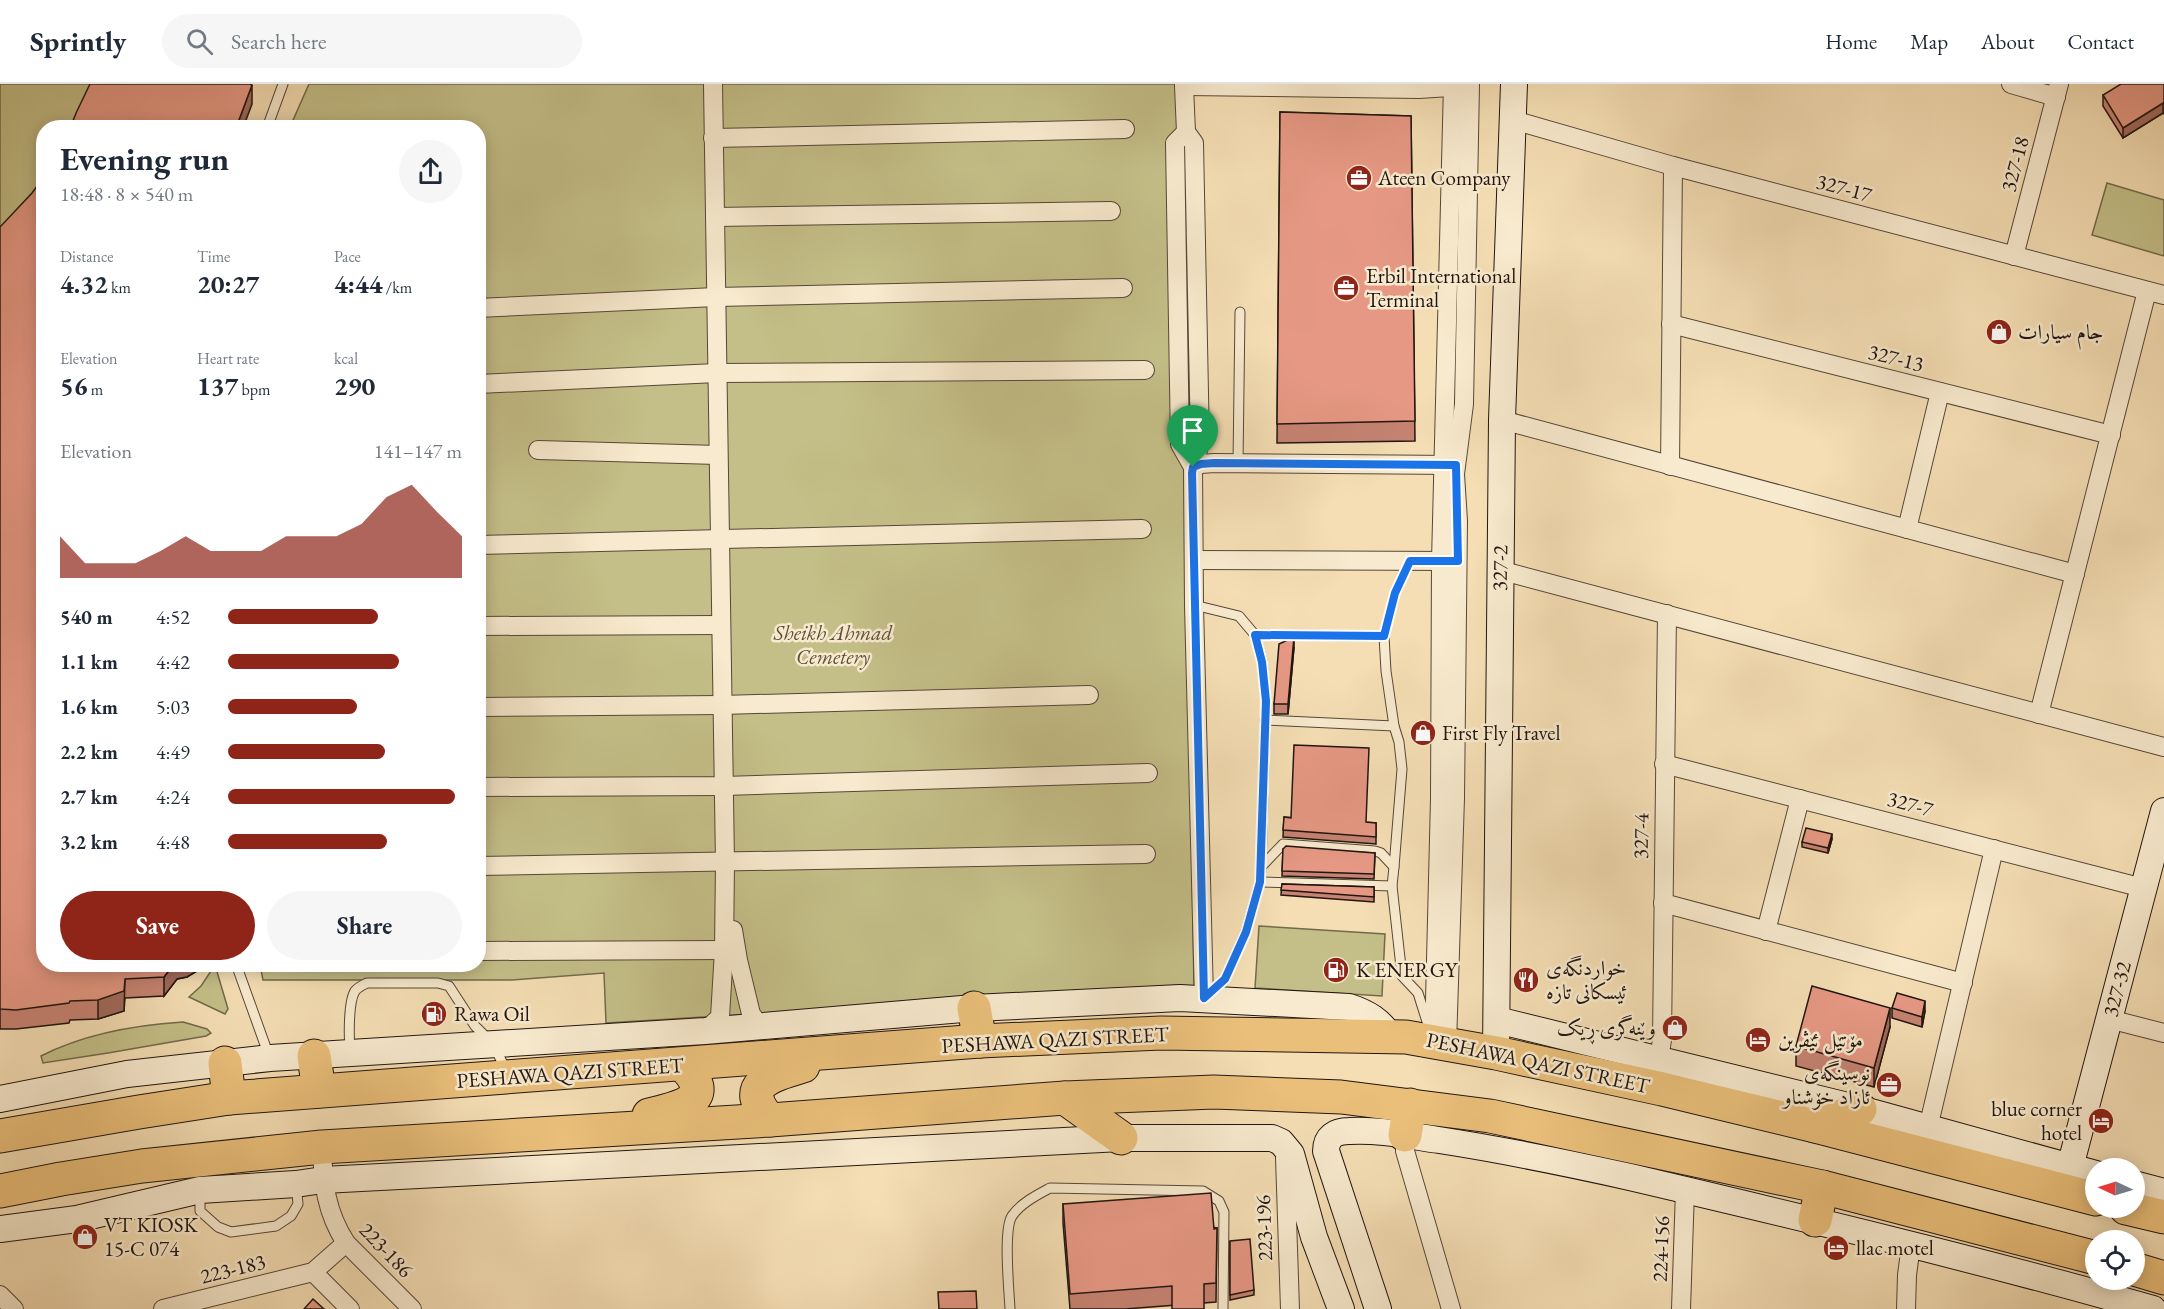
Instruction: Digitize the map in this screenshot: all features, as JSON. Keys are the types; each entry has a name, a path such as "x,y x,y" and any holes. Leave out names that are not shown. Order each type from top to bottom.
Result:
{"highway":[{"path":"974,1008 980,1041"},
{"name":"PESHAWA QAZI STREET","path":"0,1136 229,1098 860,1052 980,1041 1161,1034 1406,1037 1496,1053 1662,1089 2085,1196"},
{"path":"770,1120 762,1112 757,1101 757,1090 761,1082 774,1074 860,1052"},
{"path":"314,1056 319,1092"},
{"path":"225,1063 229,1098"},
{"path":"571,1133 675,1109 691,1102 696,1093 696,1083 691,1073 682,1065"},
{"path":"0,1191 142,1166 322,1147 770,1120 1065,1098 1214,1092 1341,1097 1408,1120 1490,1116 1822,1187 2085,1255"},
{"path":"1065,1098 1121,1138"},
{"path":"1815,1126 1860,1109"},
{"path":"1815,1220 1822,1187"},
{"path":"2145,1212 2164,1217"},
{"path":"2145,1272 2164,1278"}],"street":[{"path":"705,1031 720,1017 724,950 725,863 712,84"},
{"name":"327-2","path":"1496,1053 1502,420 1514,84"},
{"path":"2011,84 2057,90"},
{"path":"1204,998 1194,604 1193,467 1180,444 1175,143 1186,132 1184,85 1461,85 1449,561 1455,798 1440,1043"},
{"name":"327-18","path":"2014,256 2057,90"},
{"name":"327-17","path":"1513,120 1673,166 2156,293"},
{"path":"713,138 1125,129"},
{"path":"1670,466 1673,166"},
{"path":"715,217 1111,211"},
{"path":"486,308 716,297 1123,288"},
{"path":"2039,714 2110,435 2156,293"},
{"name":"327-13","path":"1671,324 2110,435"},
{"path":"486,384 717,373 1145,370"},
{"path":"1907,529 1940,392"},
{"path":"1502,420 2075,574"},
{"path":"538,450 718,455"},
{"path":"1193,467 1201,464 1238,463 1450,465"},
{"path":"486,545 1142,529"},
{"path":"1194,560 1449,561"},
{"path":"1500,570 2164,747"},
{"name":"327-4","path":"1659,1059 1662,1040 1667,614"},
{"path":"486,626 721,625"},
{"path":"486,707 722,705 1089,695"},
{"name":"327-7","path":"1664,764 2144,888"},
{"path":"486,787 724,786 1148,773"},
{"path":"1766,931 1800,799"},
{"name":"327-32","path":"2070,1167 2164,811"},
{"path":"1928,1128 1994,849"},
{"path":"486,866 1146,854"},
{"path":"725,863 738,960 752,1014 761,1027"},
{"path":"1663,903 1963,983"},
{"path":"486,951 724,950"},
{"path":"0,1099 127,1074 270,1058 705,1031 974,1008 1204,998 1349,1007 1372,1016 1382,1024 1391,1037"},
{"path":"2109,1019 2164,1034"},
{"path":"1497,1020 1860,1109 2085,1171"},
{"path":"1408,1120 1405,1151 1451,1309"},
{"path":"1378,1309 1326,1151 1326,1144 1330,1137 1350,1130 1408,1120 1516,1152 1815,1220 2147,1308"},
{"path":"0,1229 77,1219 200,1190 323,1180 1121,1138 1263,1137 1272,1138 1284,1145 1291,1154 1314,1237 1341,1309"},
{"name":"223-196","path":"1284,1145 1290,1309"},
{"name":"223-186","path":"322,1147 323,1180 330,1214 346,1243 412,1309"},
{"path":"2145,1187 2164,1192"},
{"name":"224-156","path":"1681,1309 1685,1190"},
{"path":"346,1243 313,1272 350,1309"},
{"path":"1906,1309 1911,1245"},
{"name":"223-183","path":"163,1309 206,1304 313,1272"},
{"path":"0,1295 14,1309"}],"lane":[{"path":"270,120 283,84"},
{"path":"1238,463 1240,312"},
{"path":"1410,561 1395,593 1384,636 1386,671 1402,769 1392,886 1402,975 1418,993 1440,1043"},
{"path":"1194,604 1239,616 1255,635 1262,662 1266,701 1260,882 1246,932 1225,979 1204,998"},
{"path":"1255,635 1384,636"},
{"path":"1265,720 1394,726"},
{"path":"1261,867 1283,844 1381,852 1394,867"},
{"path":"1260,882 1392,886"},
{"path":"239,972 270,1058"},
{"path":"351,1053 349,1039 354,993 361,986 367,983 438,983 449,986 475,1026 493,1044 509,1076"},
{"path":"200,1190 200,1211 218,1227 231,1232 276,1226 291,1216 298,1204 296,1184"},
{"path":"1010,1309 1007,1228 1012,1215 1031,1197 1050,1188 1203,1191 1219,1201 1224,1212 1223,1309"}],"green space":[{"path":"0,84 100,84 82,120 36,120 36,206 0,246"},
{"name":"Sheikh Ahmad Cemetery","path":"309,84 1179,84 1194,987 606,1023 604,973 512,980 263,980 261,972 486,972 486,120 293,120"},
{"path":"2107,183 2164,200 2164,256 2092,235"},
{"path":"1259,926 1385,934 1382,996 1255,988"},
{"path":"210,972 217,972 228,1009 225,1014 189,997 201,986"},
{"path":"183,1022 207,1029 211,1033 206,1036 43,1063 41,1056 92,1036 147,1025"}],"building":[{"path":"90,84 252,85 239,120 73,120"},
{"path":"2121,84 2164,84 2164,104 2123,128 2103,95"},
{"name":"Erbil International Terminal","path":"1280,112 1411,116 1415,421 1277,424"},
{"path":"36,188 36,972 168,972 164,977 125,979 124,991 98,1000 70,1001 69,1003 16,1010 0,1009 0,227"},
{"path":"1294,637 1288,704 1274,704 1279,644"},
{"path":"1294,745 1369,748 1366,822 1376,823 1376,837 1283,830 1284,817 1291,818"},
{"path":"1806,828 1832,834 1828,848 1802,842"},
{"path":"1286,846 1375,853 1374,874 1282,871 1283,849"},
{"path":"1282,884 1374,887 1374,897 1281,890"},
{"path":"1812,986 1890,1008 1874,1068 1796,1046"},
{"path":"1897,993 1925,1001 1922,1017 1892,1008"},
{"path":"1211,1193 1214,1229 1217,1228 1216,1283 1204,1284 1204,1309 1172,1309 1172,1286 1070,1294 1063,1204"},
{"path":"1250,1239 1254,1290 1230,1295 1230,1241"},
{"path":"976,1291 977,1309 939,1309 938,1292"},
{"path":"313,1299 324,1309 304,1309"}],"place":[{"name":"Ateen Company","path":"1359,178"},
{"name":"Erbil International Terminal","path":"1346,288"},
{"name":"جام سيارات","path":"1999,332"},
{"name":"First Fly Travel","path":"1423,733"},
{"name":"K ENERGY","path":"1336,970"},
{"name":"خواردنگەی ئیسکانی تازە","path":"1526,980"},
{"name":"Rawa Oil","path":"434,1014"},
{"name":"وێنەگری ڕیک","path":"1675,1028"},
{"name":"مۆتێل ئێڤرین","path":"1758,1040"},
{"name":"نوسینگەی ئازاد خۆشناو","path":"1889,1085"},
{"name":"blue corner hotel","path":"2101,1121"},
{"name":"VT KIOSK 15-C 074","path":"85,1237"},
{"name":"llac motel","path":"1836,1248"}],"route":[{"path":"1214,463 1456,465 1458,521 1458,561 1410,561 1395,593 1384,636 1255,635 1262,662 1266,701 1260,882 1246,932 1225,979 1204,998 1194,604 1193,467 1214,463"}]}
